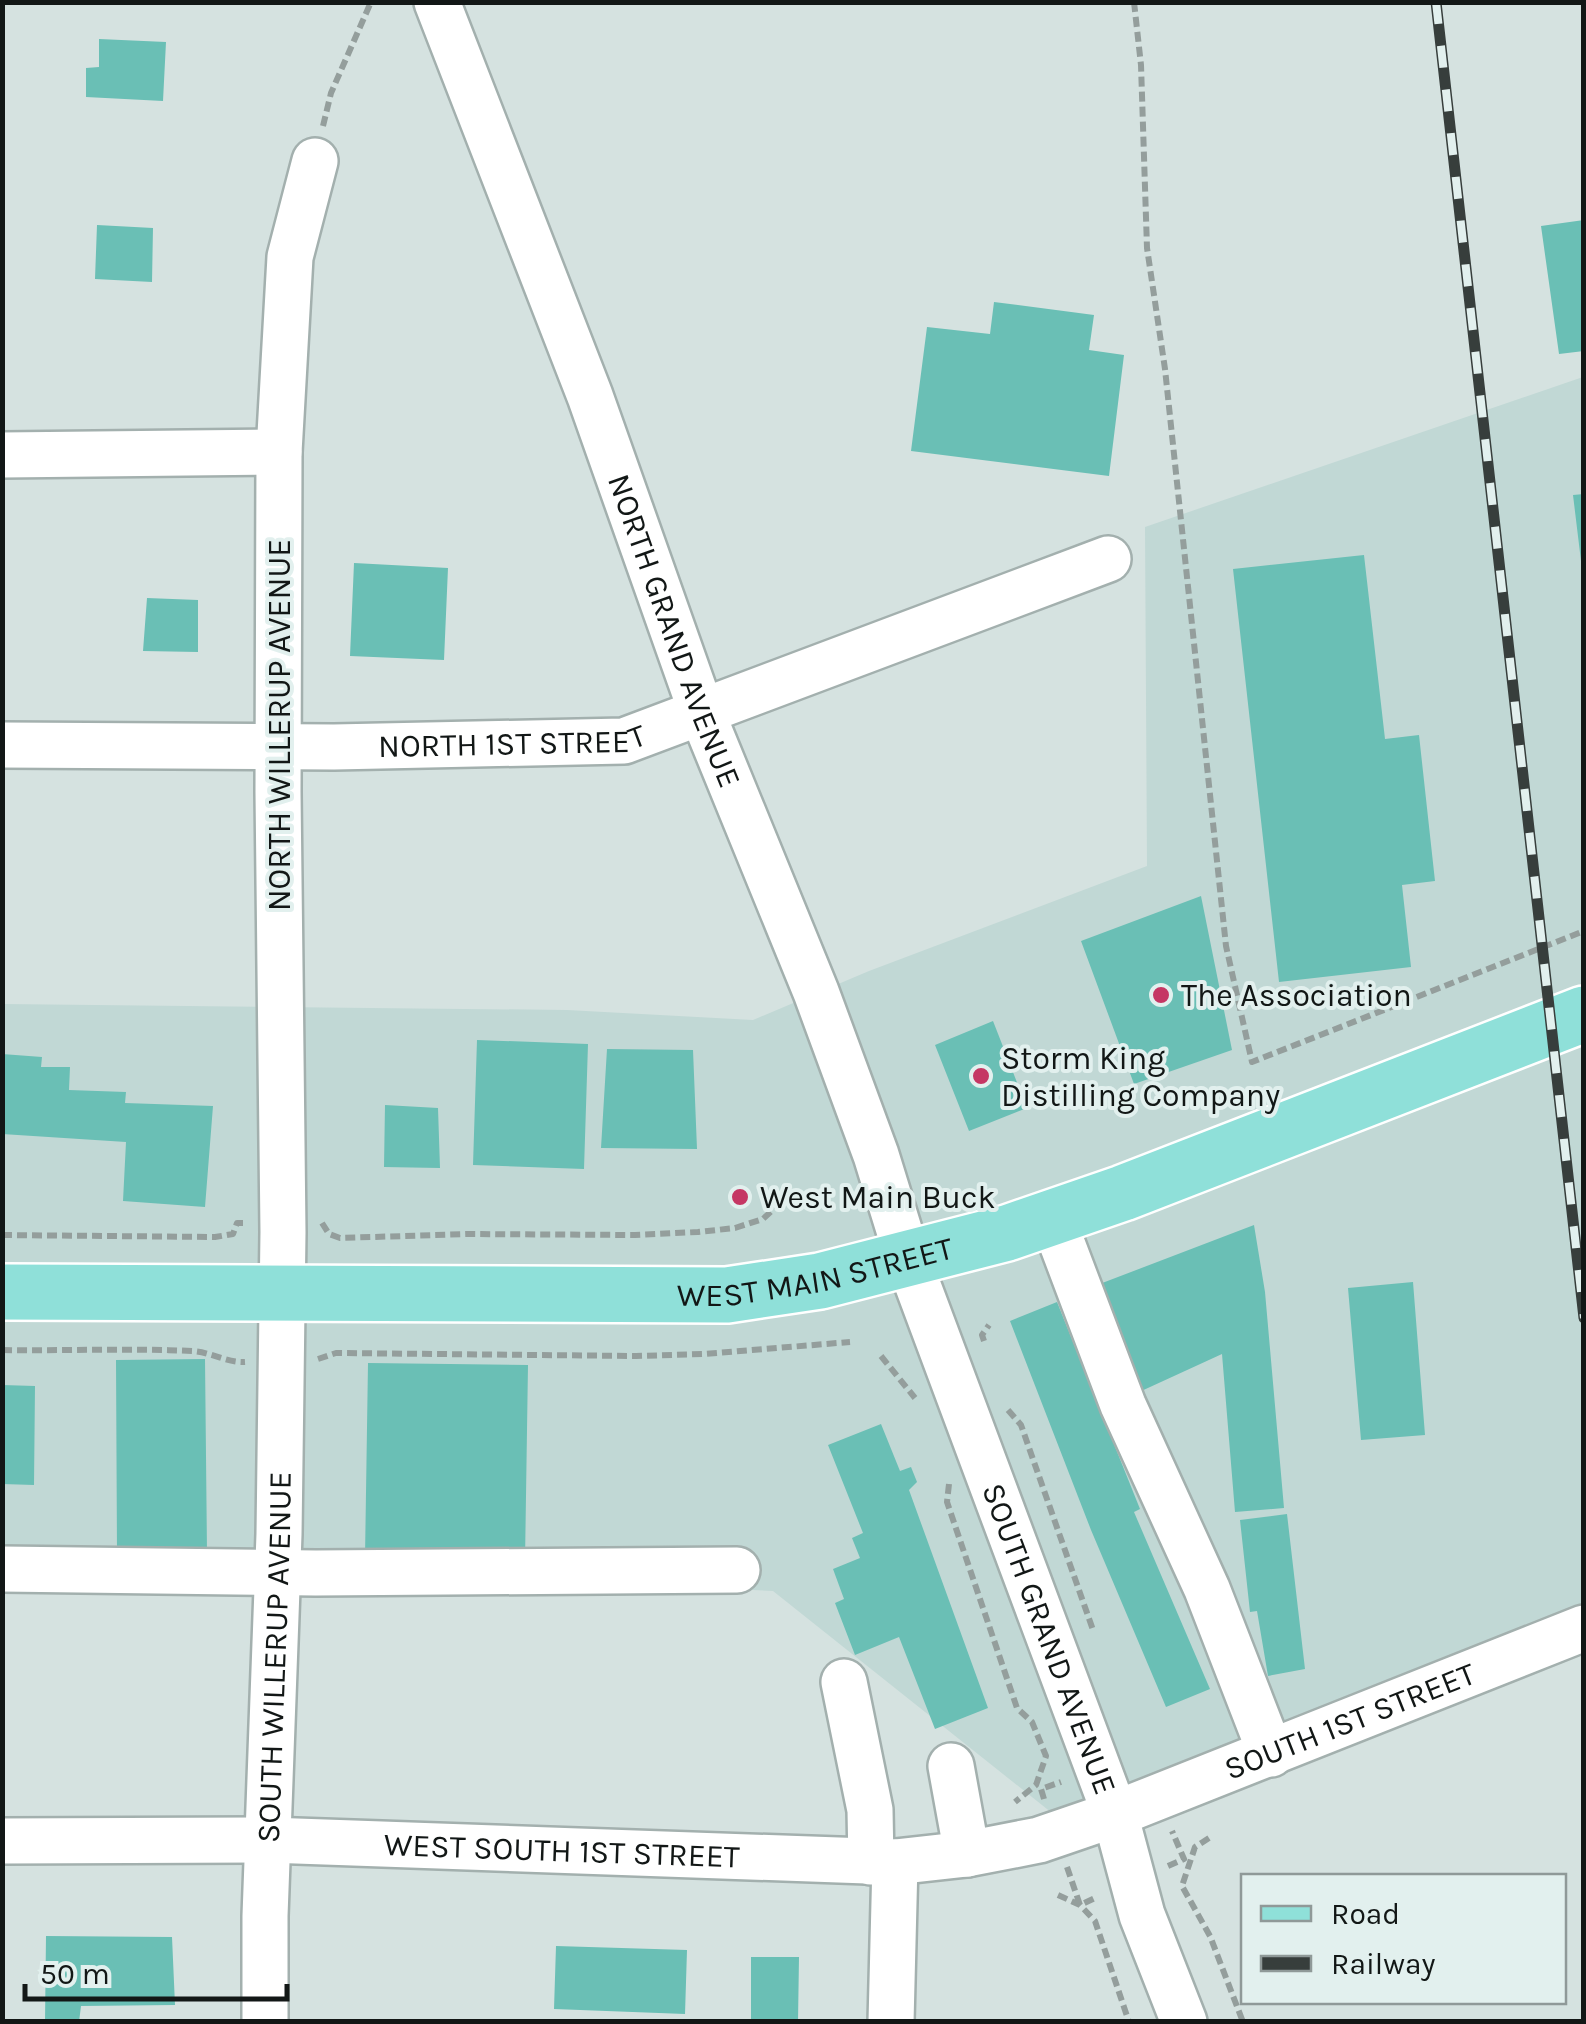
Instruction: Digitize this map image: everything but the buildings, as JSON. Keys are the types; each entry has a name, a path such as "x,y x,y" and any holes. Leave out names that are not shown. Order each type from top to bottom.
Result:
{"main road":[{"name":"WEST MAIN STREET","path":"2,1292 727,1294 820,1281 1052,1218 1584,1014"}],"street":[{"name":"NORTH GRAND AVENUE","path":"437,2 590,396 702,713 816,992 876,1154 908,1259"},
{"name":"NORTH WILLERUP AVENUE","path":"280,1293 279,452 290,257 315,162"},
{"path":"2,455 279,452"},
{"name":"NORTH 1ST STREET","path":"2,745 278,747 624,740 1108,559"},
{"path":"1052,1218 1124,1405 1206,1589 1271,1754"},
{"name":"SOUTH GRAND AVENUE","path":"908,1259 1115,1814 1142,1915 1184,2022"},
{"name":"SOUTH WILLERUP AVENUE","path":"265,2022 280,1293"},
{"path":"2,1569 316,1573 737,1570"},
{"name":"SOUTH 1ST STREET","path":"1115,1814 1584,1628"},
{"path":"844,1682 883,1862 891,2022"},
{"path":"951,1766 967,1854"},
{"name":"WEST SOUTH 1ST STREET","path":"2,1841 268,1840 883,1862 967,1854 1039,1840 1115,1814"}],"path":[{"path":"315,162 331,93 371,2"},
{"path":"1134,2 1141,64 1147,248 1165,368 1226,946 1252,1062 1584,931"},
{"path":"2,1235 215,1236 233,1234 237,1223 320,1218 329,1234 340,1238 636,1235 735,1228 762,1219 777,1206"},
{"path":"303,1360 320,1359 336,1352 704,1354 850,1342"},
{"path":"2,1350 110,1348 210,1352 236,1362 252,1362"},
{"path":"881,1356 900,1376 921,1412"},
{"path":"944,1468 949,1481 947,1502 1017,1708 1032,1722 1046,1756 1038,1787 1007,1804"},
{"path":"1209,1838 1195,1847 1182,1886 1210,1936 1243,2022"},
{"path":"1058,1896 1080,1905 1096,1921 1129,2022"}],"shaded area":[{"path":"1583,377 1583,1635 1052,1813 773,1591 3,1557 3,1004 567,1010 753,1020 869,971 1147,866 1145,527"}],"railway":[{"path":"1436,2 1584,1318"}],"place":[{"name":"The Association","path":"1161,995"},
{"name":"Storm King Distilling Company","path":"981,1076"},
{"name":"West Main Buck","path":"740,1197"}]}
